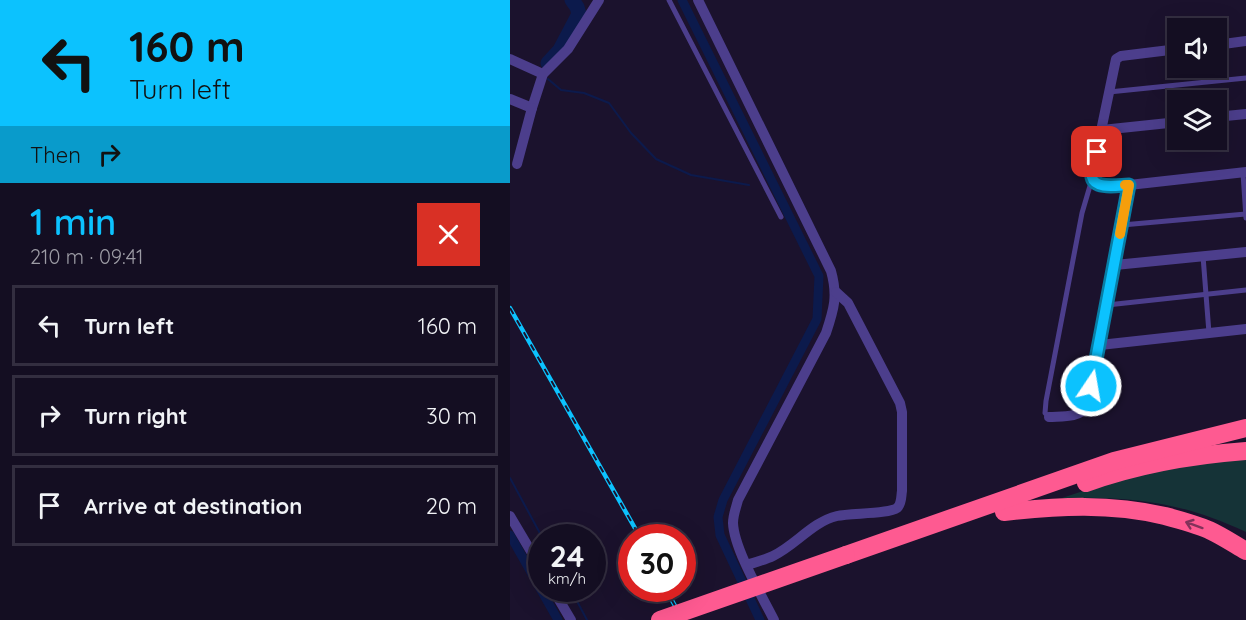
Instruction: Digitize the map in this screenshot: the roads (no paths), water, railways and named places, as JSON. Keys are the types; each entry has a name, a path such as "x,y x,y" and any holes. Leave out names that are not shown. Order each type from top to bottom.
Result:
{"highway":[{"path":"1005,505 1114,461 1246,428"},
{"path":"660,620 848,560 1005,505 1093,470 1174,452 1246,443"},
{"path":"1005,505 1172,460 1246,451"},
{"path":"1005,505 1093,506 1144,511 1208,530 1246,550"},
{"path":"695,620 848,560"}],"street":[{"path":"517,164 543,74 568,49 599,0"},
{"path":"698,0 831,271 836,292 826,333 738,500 733,515 736,539 774,620"},
{"path":"1227,44 1246,41"},
{"path":"1167,50 1121,56 1114,62 1093,178 1098,184 1129,185 1244,172"},
{"path":"510,60 543,74"},
{"path":"510,99 532,108"},
{"path":"1227,116 1246,114"},
{"path":"1102,130 1167,123"},
{"path":"1049,417 1076,414 1087,407 1129,185"},
{"path":"1114,265 1246,252"},
{"path":"747,565 774,555 830,518 846,514 895,510 901,502 902,412 848,303 836,292"},
{"path":"1100,345 1246,329"},
{"path":"510,516 528,546"},
{"path":"560,602 571,620"}],"lane":[{"path":"669,0 781,217"},
{"path":"1109,92 1246,78"},
{"path":"1122,225 1246,215 1244,172"},
{"path":"1049,417 1046,413 1047,401 1082,213 1093,178"},
{"path":"1203,256 1209,333"},
{"path":"1107,304 1246,290"}],"waterway":[{"path":"548,63 560,50 579,14 572,0"},
{"path":"682,0 819,276 817,319 723,500 718,517 720,535 760,620"},
{"path":"548,79 561,90 584,93 609,103 631,133 656,159 691,175 749,185"},
{"path":"510,478 535,524"},
{"path":"510,535 558,620"},
{"path":"577,602 587,620"}],"railway":[{"path":"510,308 633,524"},
{"path":"673,602 683,620"}]}
